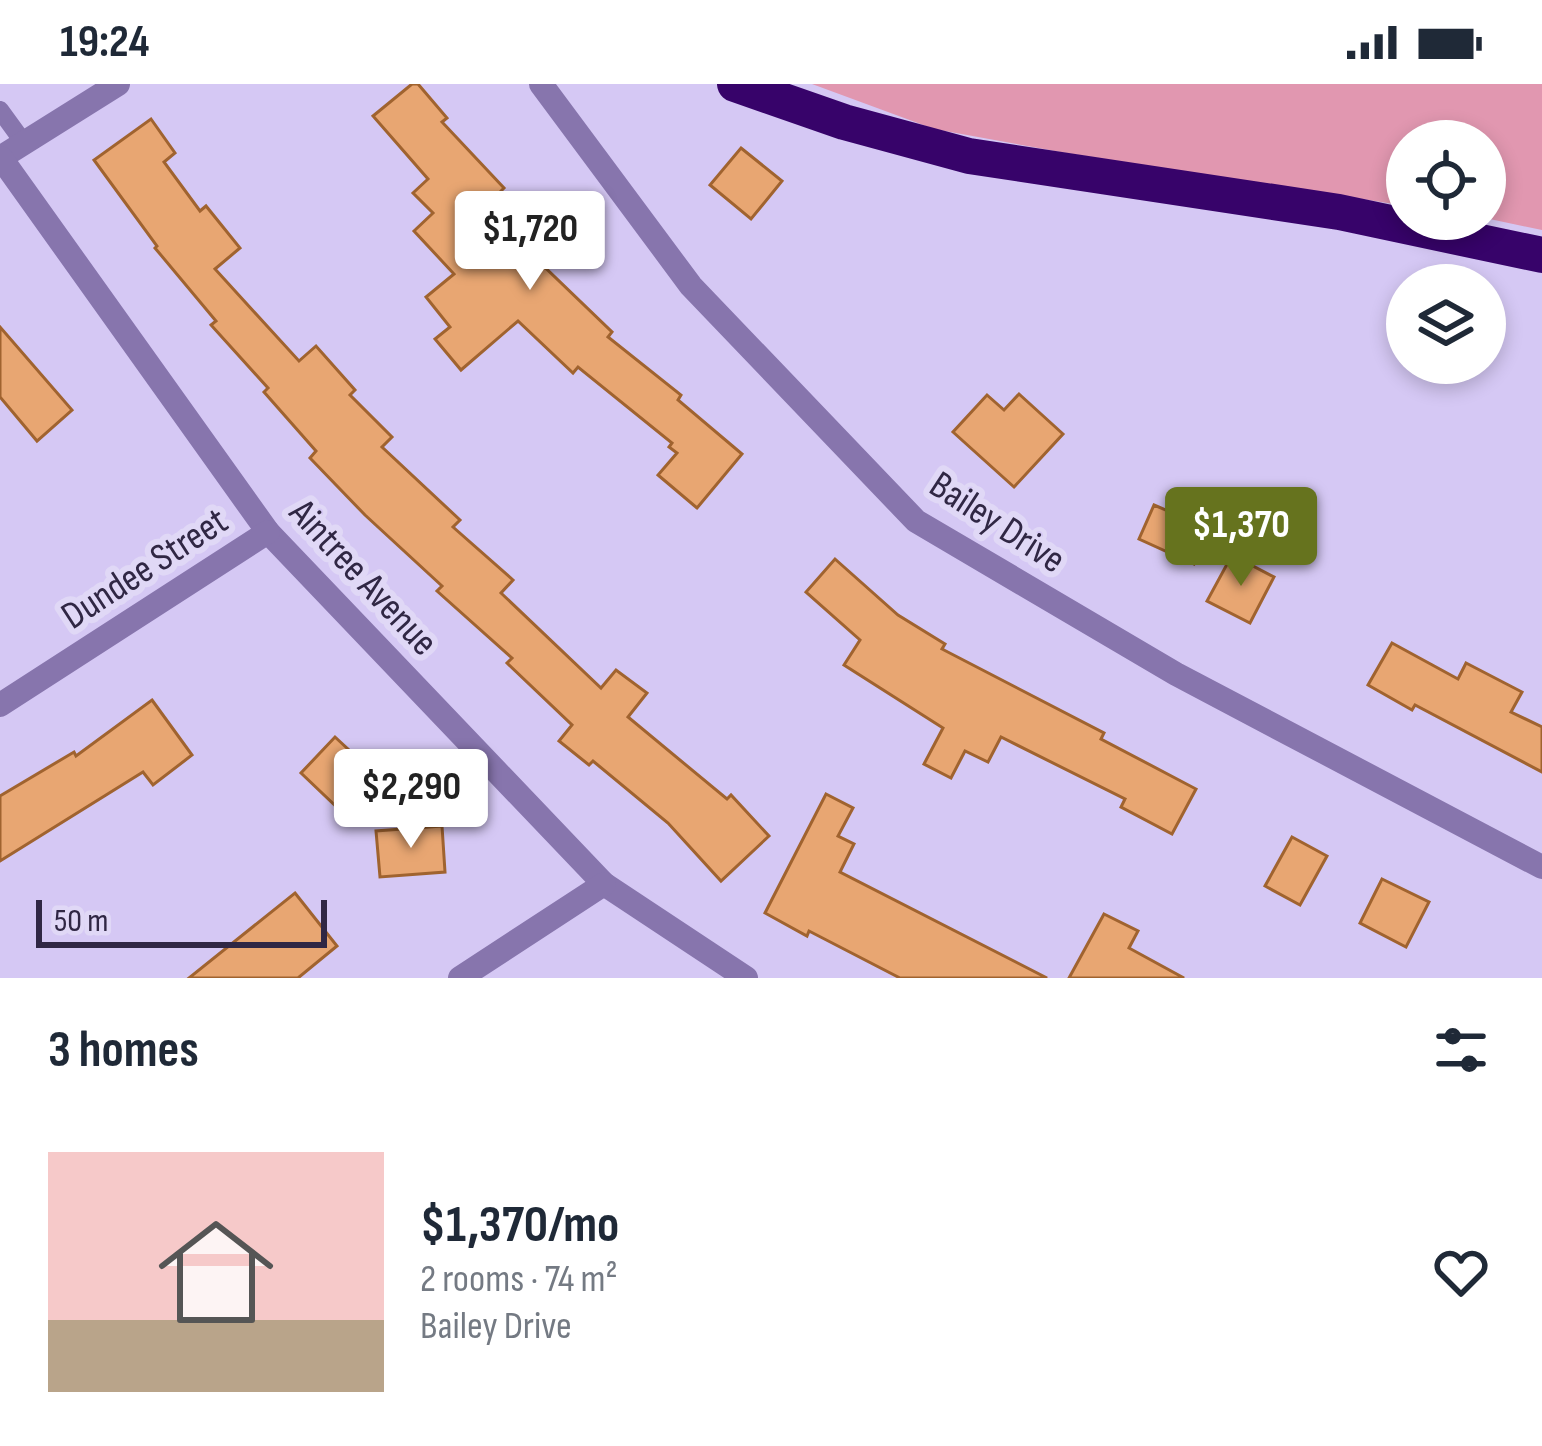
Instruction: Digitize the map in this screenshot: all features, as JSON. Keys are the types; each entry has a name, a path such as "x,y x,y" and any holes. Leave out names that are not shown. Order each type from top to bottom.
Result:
{"highway":[{"path":"735,84 844,122 969,156 1339,212 1542,255"}],"street":[{"path":"0,158 118,84"},
{"name":"Bailey Drive","path":"541,84 691,286 916,521 1176,674 1542,867"},
{"name":"Aintree Avenue","path":"0,158 268,532 604,884 746,978"},
{"name":"Dundee Street","path":"0,705 268,532"},
{"path":"460,978 604,884"}],"lane":[{"path":"0,110 25,143"}],"shaded area":[{"path":"812,84 1542,84 1542,230 1506,222 1506,120 1386,120 1386,203 934,129"}],"building":[{"path":"418,84 447,118 442,122 504,188 497,195 539,248 531,254 612,332 608,337 681,395 678,400 742,454 697,508 658,475 677,453 669,447 672,443 578,367 573,373 518,321 461,370 435,339 450,327 426,297 454,274 414,231 433,213 413,193 428,179 373,116"},
{"path":"151,119 175,153 164,162 200,211 206,206 240,248 215,269 299,361 316,346 355,390 350,395 392,437 382,447 460,520 453,527 513,580 501,593 601,688 616,670 647,693 628,717 727,799 731,795 769,836 721,881 668,823 593,761 589,765 559,741 572,725 507,663 512,658 437,591 442,586 310,458 316,451 211,325 216,321 155,248 94,160"},
{"path":"741,148 782,181 751,219 710,185"},
{"path":"0,327 72,410 37,441 0,397"},
{"path":"1019,394 1063,434 1014,487 953,432 987,395 1004,410"},
{"path":"1154,505 1210,529 1194,564 1139,539"},
{"path":"1232,555 1274,577 1250,623 1207,601"},
{"path":"835,559 898,615 945,644 942,649 1104,733 1101,739 1196,789 1172,834 1121,807 1125,799 1001,737 988,762 965,751 951,778 924,764 943,728 844,665 860,640 806,592"},
{"path":"1392,643 1458,679 1466,663 1522,692 1511,712 1542,727 1542,772 1368,685"},
{"path":"152,700 192,755 153,785 143,772 0,861 0,796 74,752 76,756"},
{"path":"335,737 376,775 342,812 301,773"},
{"path":"826,794 853,808 838,836 854,844 840,872 1047,978 900,978 765,913"},
{"path":"442,826 445,872 380,877 376,831"},
{"path":"1292,837 1327,856 1300,905 1265,886"},
{"path":"1382,879 1429,902 1406,947 1360,923"},
{"path":"295,893 337,946 298,978 189,978"},
{"path":"1104,914 1138,931 1129,948 1184,978 1069,978"}]}
